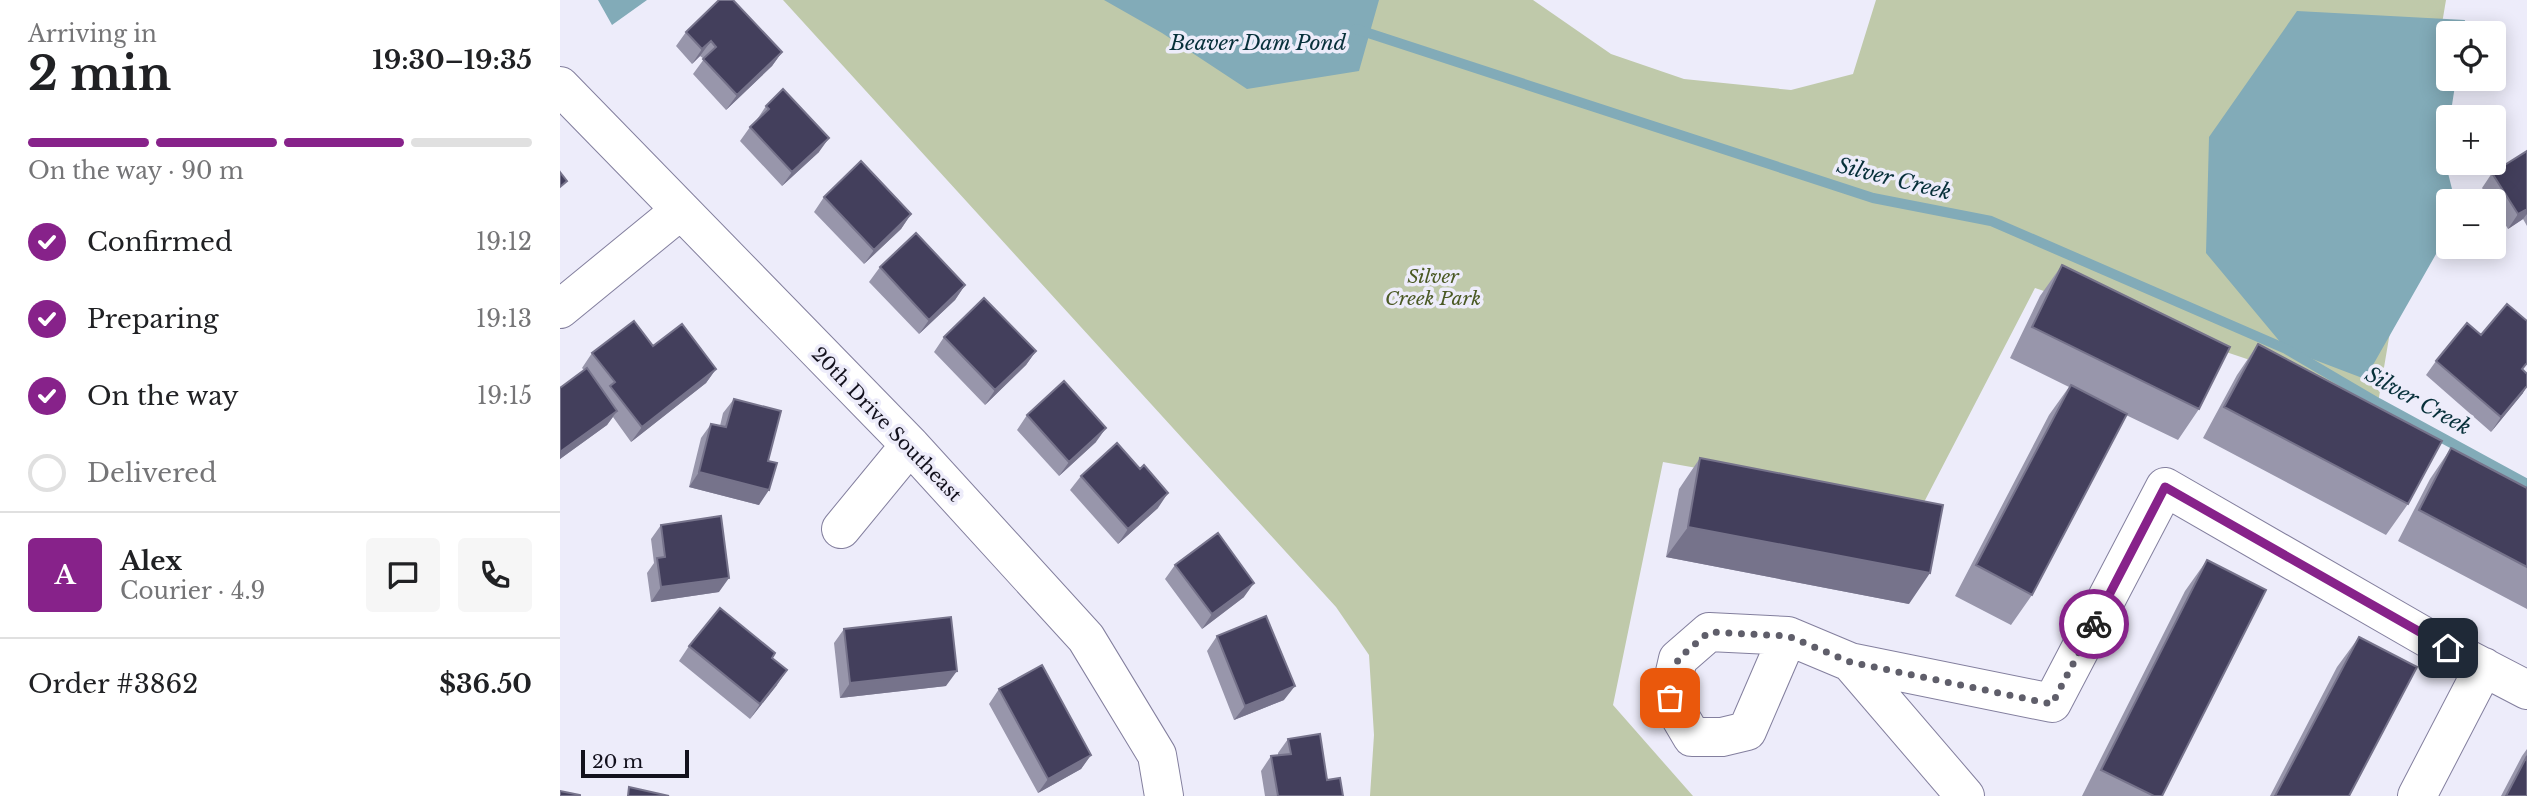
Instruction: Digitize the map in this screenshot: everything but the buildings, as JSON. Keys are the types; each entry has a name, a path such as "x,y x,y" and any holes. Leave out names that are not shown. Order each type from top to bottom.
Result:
{"street":[{"name":"20th Drive Southeast","path":"560,86 910,445 1086,638 1157,755 1164,796"},
{"path":"560,309 681,210"},
{"path":"841,529 910,445"},
{"path":"1788,636 1850,662 2052,704 2165,487 2429,639 2527,690"},
{"path":"1850,662 1965,796"},
{"path":"2417,796 2484,667"}],"green space":[{"name":"Silver Creek Park","path":"783,0 1533,0 1611,54 1684,79 1791,90 1853,74 1876,0 2446,0 2442,21 2436,21 2436,59 2378,403 2035,288 1921,508 1663,462 1613,705 1693,796 1370,796 1374,735 1369,655 1336,607"}],"water":[{"path":"598,0 647,0 612,25"},
{"name":"Beaver Dam Pond","path":"1104,0 1379,0 1359,71 1247,89 1162,33"},
{"path":"2297,11 2465,20 2436,21 2436,91 2454,91 2452,105 2436,105 2436,175 2448,175 2452,189 2436,189 2436,254 2365,379 2286,349 2206,253 2209,137"}],"waterway":[{"name":"Silver Creek","path":"1356,29 1873,198 1991,221 2286,349 2378,403 2527,484"}],"way so far":[{"path":"1670,698 1678,659 1709,632 1788,636 1850,662 2052,704 2094,624"}],"route":[{"path":"2094,624 2165,487 2448,648"}]}
